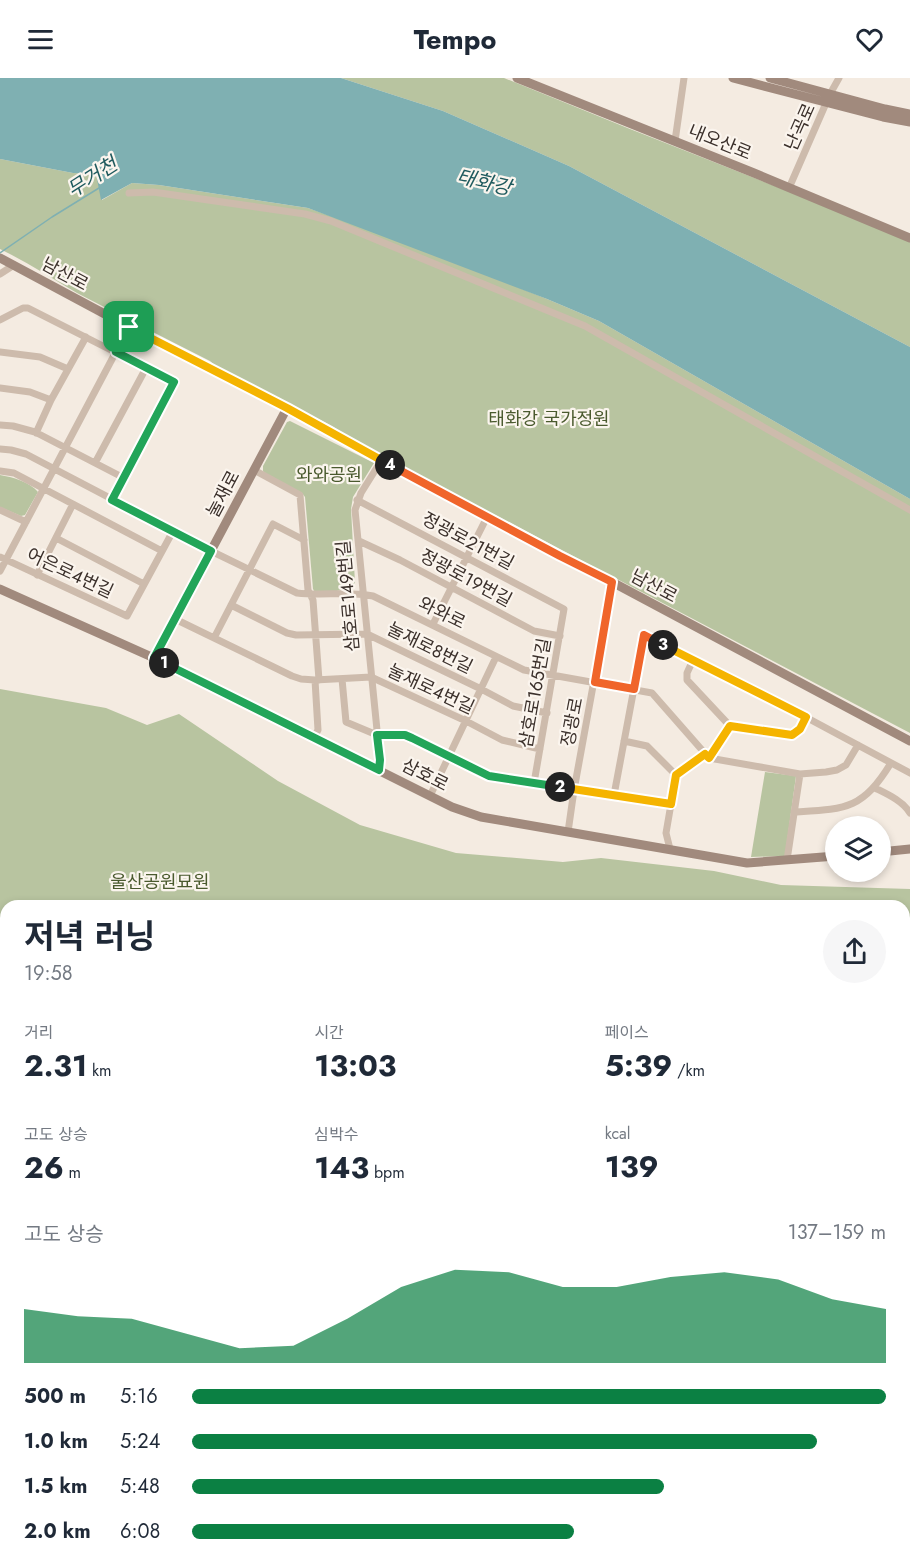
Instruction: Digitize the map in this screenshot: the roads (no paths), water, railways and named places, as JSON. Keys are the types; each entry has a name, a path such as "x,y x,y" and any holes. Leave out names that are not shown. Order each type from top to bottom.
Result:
{"main road":[{"name":"내오산로","path":"517,78 910,238"},
{"path":"733,78 910,114"},
{"path":"770,78 884,117 910,122"},
{"name":"남산로","path":"0,258 287,408 381,461 910,741"},
{"name":"눌재로","path":"154,658 287,408"},
{"name":"삼호로","path":"0,589 154,658 452,807 481,817 747,863 825,857"},
{"path":"891,851 910,849"}],"street":[{"path":"675,141 684,78"},
{"name":"난곡로","path":"789,188 839,78"},
{"path":"129,193 153,192 305,214 331,221 585,326 910,510"},
{"path":"0,274 14,265"},
{"path":"1,318 28,308 174,382 112,500"},
{"path":"0,571 3,558 44,489 129,327"},
{"path":"36,433 51,400 86,337"},
{"path":"0,352 40,357 68,369"},
{"path":"95,463 146,368"},
{"path":"0,388 30,392 51,400"},
{"path":"0,425 36,433 124,478"},
{"name":"와와로","path":"0,448 26,454 293,592 309,595 363,594 373,596 524,670 652,693 707,756"},
{"path":"357,500 381,461"},
{"path":"254,470 300,495 308,590 313,600 316,635 318,730 314,737"},
{"path":"0,471 14,473 162,551"},
{"name":"삼호로149번길","path":"357,500 355,510 380,760 379,770"},
{"name":"정광로21번길","path":"357,500 564,609"},
{"path":"37,575 73,504"},
{"path":"0,510 26,522"},
{"path":"433,624 487,517"},
{"path":"214,638 273,524 304,540"},
{"path":"56,538 144,584 173,531"},
{"name":"정광로19번길","path":"359,541 400,560 534,631 560,636"},
{"name":"어은로4번길","path":"3,558 127,616 144,584"},
{"name":"정광로","path":"568,832 612,582"},
{"name":"눌재로8번길","path":"231,605 287,633 296,635 367,634 513,706 547,713"},
{"name":"삼호로165번길","path":"534,783 564,609"},
{"name":"눌재로4번길","path":"175,619 292,676 317,680 371,677 502,740 540,749"},
{"path":"614,795 644,635 806,717 910,773"},
{"path":"430,796 496,657"},
{"path":"693,660 687,673 687,680 730,726 792,735 800,729 806,717"},
{"name":"삼호로149번길","path":"342,679 346,722 377,735"},
{"path":"670,849 666,833 676,775 707,756 730,726"},
{"path":"377,735 405,735 489,776 671,804"},
{"path":"624,741 647,746 676,775"},
{"path":"707,756 800,774 837,770 846,765 858,745"},
{"path":"794,812 847,807 861,800 874,788 891,763"},
{"path":"788,860 800,774"},
{"path":"874,788 898,801 910,813"}],"water":[{"name":"태화강","path":"0,78 341,78 443,111 569,166 910,347 910,499 599,321 308,208 159,185 132,183 101,200 96,174 73,173 0,159"}],"waterway":[{"name":"무거천","path":"0,253 99,188"}],"park label":[{"name":"태화강 국가정원","path":"549,419"},
{"name":"와와공원","path":"329,475"},
{"name":"울산공원묘원","path":"160,882"}]}
